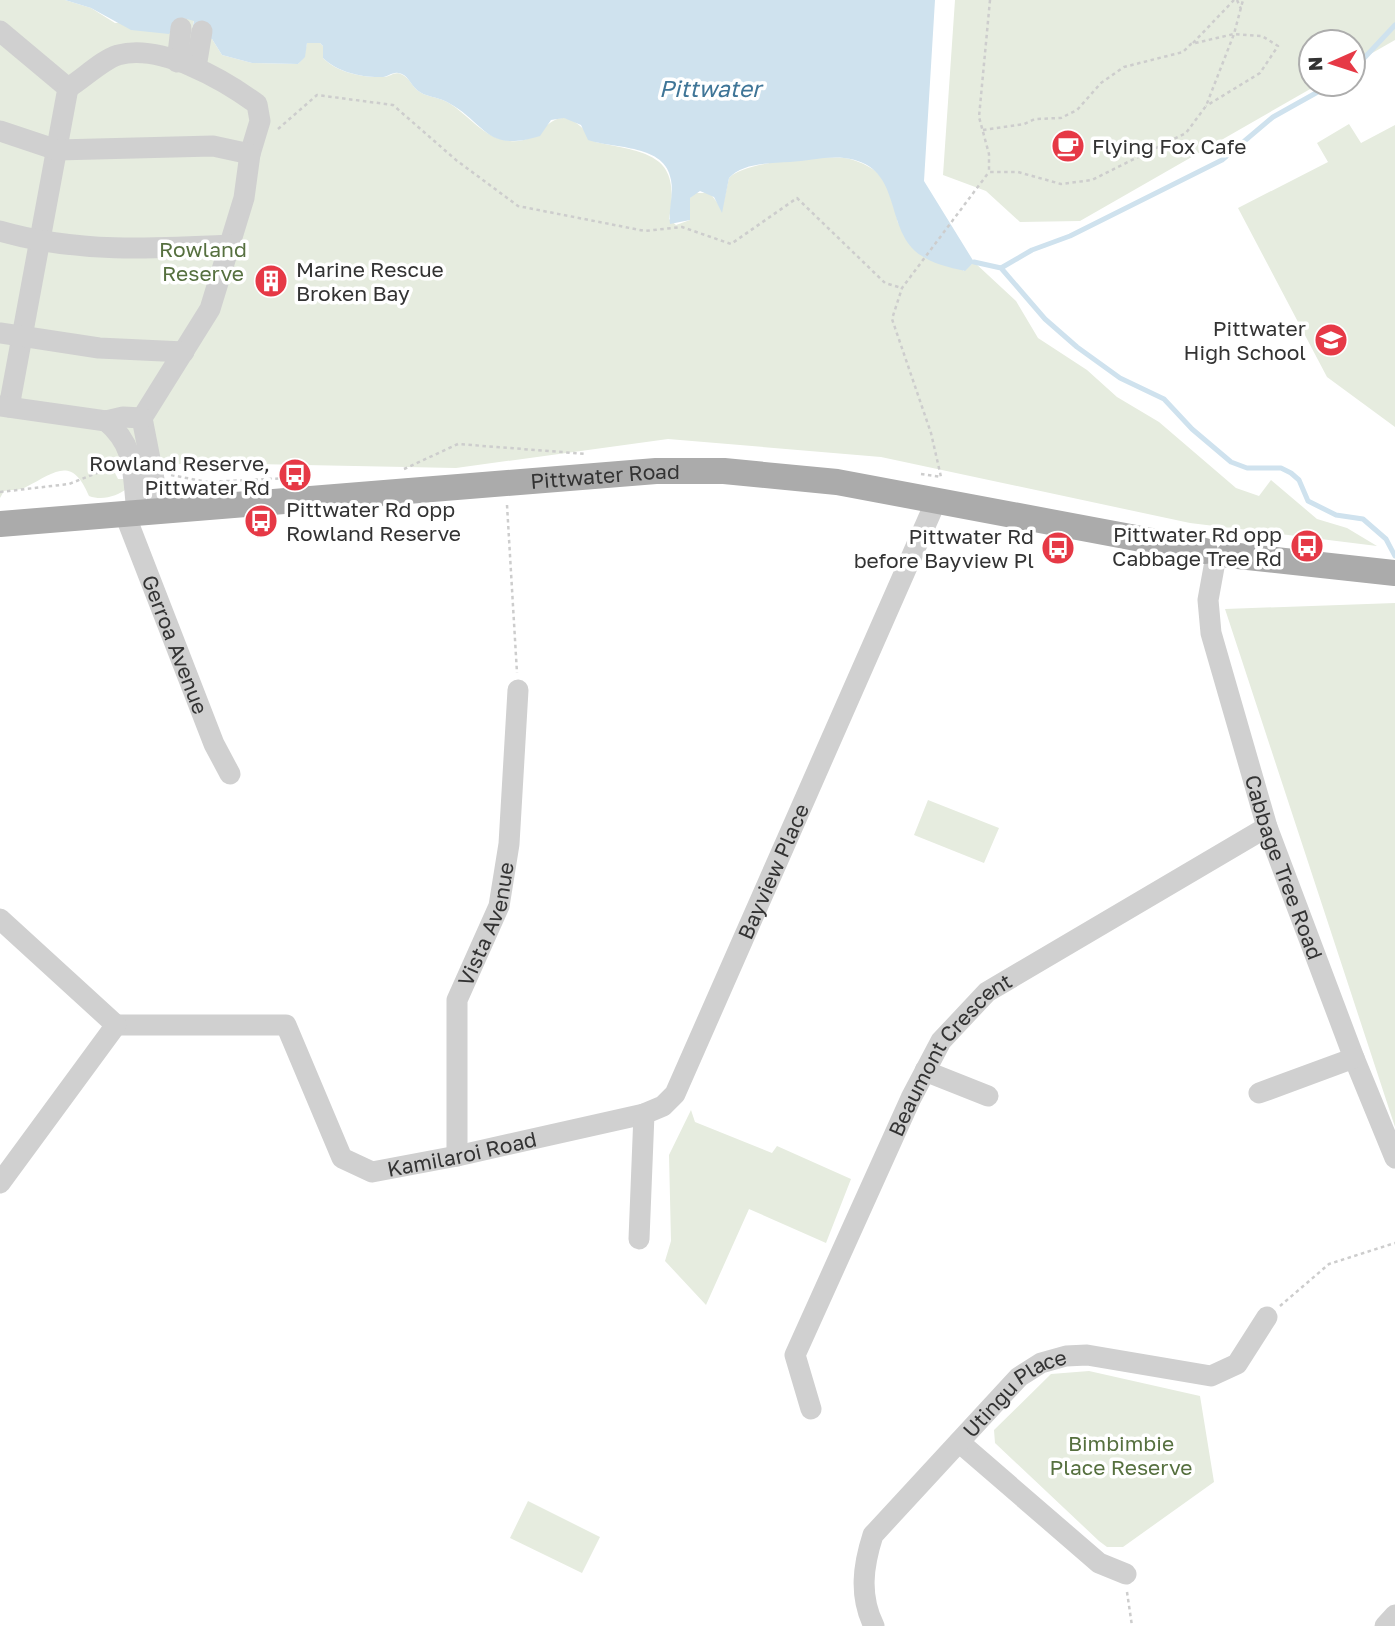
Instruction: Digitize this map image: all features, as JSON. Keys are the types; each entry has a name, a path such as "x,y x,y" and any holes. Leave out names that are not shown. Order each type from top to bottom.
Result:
{"main road":[{"name":"Pittwater Road","path":"0,524 656,471 724,471 939,489 1216,557 1382,572"}],"street":[{"path":"186,64 191,30"},
{"path":"0,31 68,88"},
{"path":"140,511 142,418 210,309 244,198 250,154 260,121 257,104 230,85 186,64 152,55 118,55 68,88 22,339 5,406 106,421 124,417 142,418"},
{"path":"0,131 57,150 212,146 250,154"},
{"path":"0,231 40,242 126,250 231,245"},
{"path":"0,333 22,339 99,348 184,352"},
{"path":"106,421 122,434 129,447 140,511"},
{"name":"Bayview Place","path":"645,1114 663,1106 675,1094 939,489"},
{"name":"Gerroa Avenue","path":"140,511 214,744 230,774"},
{"name":"Cabbage Tree Road","path":"1216,557 1208,600 1211,633 1267,827 1354,1058 1395,1158"},
{"name":"Vista Avenue","path":"457,1156 457,1000 499,906 509,844 518,690"},
{"name":"Beaumont Crescent","path":"811,1409 795,1355 941,1041 987,992 1267,827"},
{"path":"0,919 116,1025 0,1183"},
{"name":"Kamilaroi Road","path":"116,1025 286,1025 342,1158 372,1172 645,1114"},
{"path":"1259,1093 1354,1058"},
{"path":"925,1071 988,1096"},
{"path":"639,1240 645,1114"},
{"name":"Utingu Place","path":"874,1626 866,1609 863,1565 873,1535 1019,1377 1041,1363 1066,1356 1087,1356 1211,1376 1237,1364 1267,1317"},
{"path":"959,1442 1099,1563 1126,1574"},
{"path":"1384,1626 1395,1615"}],"path":[{"path":"939,489 931,433 892,319 902,288 989,172 989,155 979,117 990,0"},
{"path":"983,130 1024,124 1035,119 1061,118 1077,110 1101,83 1124,67 1183,51 1236,0 1241,9"},
{"path":"989,172 1018,172 1061,184 1092,180 1186,133 1206,106 1234,34 1243,0"},
{"path":"1191,44 1234,34 1262,36 1278,46 1260,73 1206,106"},
{"path":"250,154 317,95 393,105 456,160 518,206 645,231 682,227 731,244 797,198 885,283 902,288"},
{"path":"0,492 69,484 102,471 131,470"},
{"path":"506,482 518,690"},
{"path":"1267,1317 1329,1264 1395,1243"},
{"path":"1126,1574 1129,1621 1132,1626"}],"green space":[{"name":"Rowland Reserve","path":"0,0 65,0 91,8 115,23 189,18 194,20 191,35 212,39 222,55 252,63 298,64 304,57 307,43 320,43 323,46 323,58 335,67 367,76 386,77 397,73 403,75 420,92 447,102 484,131 500,139 523,140 559,118 569,119 595,142 630,149 656,160 665,169 670,181 672,197 669,219 676,225 690,220 690,198 694,193 710,193 722,209 729,178 750,167 818,158 852,159 874,170 884,181 898,223 964,271 974,262 1016,301 1038,338 1087,370 1117,397 1159,422 1236,488 1259,496 1271,480 1317,519 1347,528 1377,546 1190,523 881,457 668,439 456,468 199,463 119,467 114,471 118,479 128,479 128,488 105,498 89,496 76,475 62,471 54,472 23,488 4,491 0,498"},
{"path":"955,0 1395,0 1395,40 1367,56 1367,28 1297,28 1297,97 1080,221 1020,222 986,191 943,175"},
{"name":"Pittwater High School","path":"1349,124 1361,143 1395,125 1395,427 1327,377 1238,208 1328,162 1317,143"},
{"path":"1395,603 1395,1127 1225,609"},
{"path":"928,800 999,828 984,863 914,835"},
{"path":"691,1110 695,1122 772,1153 777,1146 851,1179 826,1243 749,1209 706,1305 665,1261 671,1241 669,1155"},
{"name":"Bimbimbie Place Reserve","path":"1089,1371 1200,1396 1214,1482 1123,1547 1107,1547 1099,1541 995,1443 994,1430 1051,1374"},
{"path":"528,1501 600,1537 582,1573 510,1538"}],"water":[{"name":"Pittwater","path":"65,0 935,0 924,181 974,262 965,271 932,262 915,251 905,239 884,183 875,171 862,163 831,158 741,169 729,178 722,213 714,197 700,191 690,198 690,220 670,224 671,180 667,168 660,160 637,150 588,140 581,125 564,118 551,120 540,136 508,141 497,139 447,102 420,92 401,74 367,76 335,67 323,58 323,46 320,43 307,43 305,57 298,64 252,63 222,55 212,39 191,35 194,21 183,18 169,34 131,30 91,8"}],"waterway":[{"path":"1367,55 1395,25"},
{"path":"1001,268 1032,250 1070,236 1222,160 1273,117 1307,98"},
{"path":"974,262 1001,268 1045,319 1077,347 1120,378 1164,399 1192,429 1231,462 1247,468 1281,468 1291,473 1299,480 1308,501 1336,515 1363,519 1386,539 1395,556"}],"place":[{"name":"Flying Fox Cafe","path":"1068,146"},
{"name":"Marine Rescue Broken Bay","path":"271,281"},
{"name":"Pittwater High School","path":"1331,340"},
{"name":"Rowland Reserve, Pittwater Rd","path":"295,475"},
{"name":"Pittwater Rd opp Rowland Reserve","path":"261,521"},
{"name":"Pittwater Rd opp Cabbage Tree Rd","path":"1307,546"},
{"name":"Pittwater Rd before Bayview Pl","path":"1058,548"}]}
